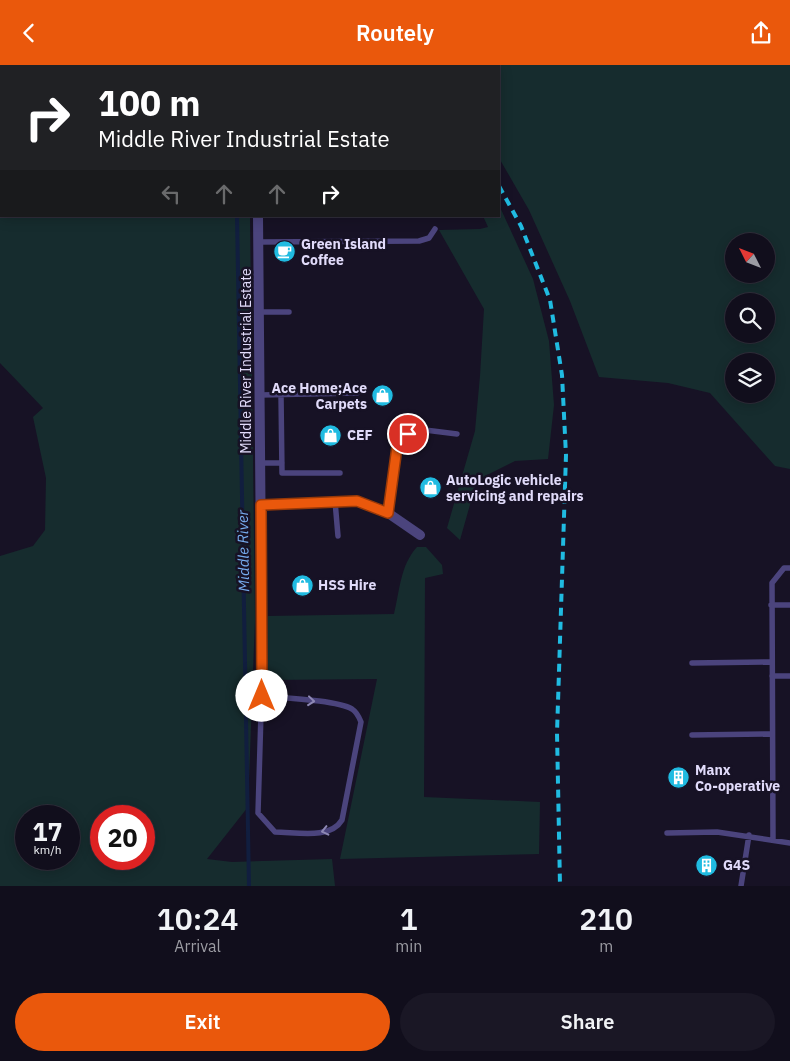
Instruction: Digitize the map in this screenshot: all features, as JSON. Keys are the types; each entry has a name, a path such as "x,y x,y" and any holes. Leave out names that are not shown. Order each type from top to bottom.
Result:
{"street":[{"name":"Middle River Industrial Estate","path":"258,217 262,681"},
{"path":"261,505 357,501 388,513 420,535"}],"lane":[{"path":"259,241 419,241 429,238 435,229"},
{"path":"259,312 289,313"},
{"path":"260,395 357,393"},
{"path":"280,395 282,473 340,473"},
{"path":"388,513 398,440 417,429 457,434"},
{"path":"260,463 282,463"},
{"path":"335,501 338,536"},
{"path":"773,840 772,583 784,568 790,568"},
{"path":"771,605 790,605"},
{"path":"692,663 772,662"},
{"path":"772,676 790,675"},
{"path":"262,681 258,813 275,832 321,834 334,829 342,821 344,811 361,722 357,713 352,709 335,704 262,696"},
{"path":"692,735 772,734"},
{"path":"667,833 717,832 749,835 790,843"},
{"path":"741,886 749,835"}],"green space":[{"path":"500,65 790,65 790,469 775,466 710,393 668,383 599,377 570,301 529,210 500,160"},
{"path":"500,207 533,279 549,341 554,405 548,459 515,461 477,480 460,540 447,528 475,431 484,309 439,230 480,229 488,227 483,217 500,217"},
{"path":"0,217 250,217 255,619 248,807 207,859 232,862 332,859 335,886 0,886 0,556 33,546 45,530 46,478 33,417 43,408 0,363"},
{"path":"417,547 426,547 442,565 443,574 425,578 424,797 540,802 539,854 340,859 377,679 268,680 268,616 394,614 404,570 411,554"}],"waterway":[{"name":"Middle River","path":"237,217 249,886"}],"railway":[{"path":"500,188 521,226 550,300 562,375 566,455 557,733 560,886"}],"place":[{"name":"Green Island Coffee","path":"285,252"},
{"name":"Ace Home;Ace Carpets","path":"383,396"},
{"name":"CEF","path":"331,435"},
{"name":"AutoLogic vehicle servicing and repairs","path":"430,488"},
{"name":"HSS Hire","path":"302,585"},
{"name":"Manx Co-operative","path":"679,778"},
{"name":"G4S","path":"707,865"}],"route":[{"path":"262,696 261,505 357,501 388,513 398,440 408,434"}]}
